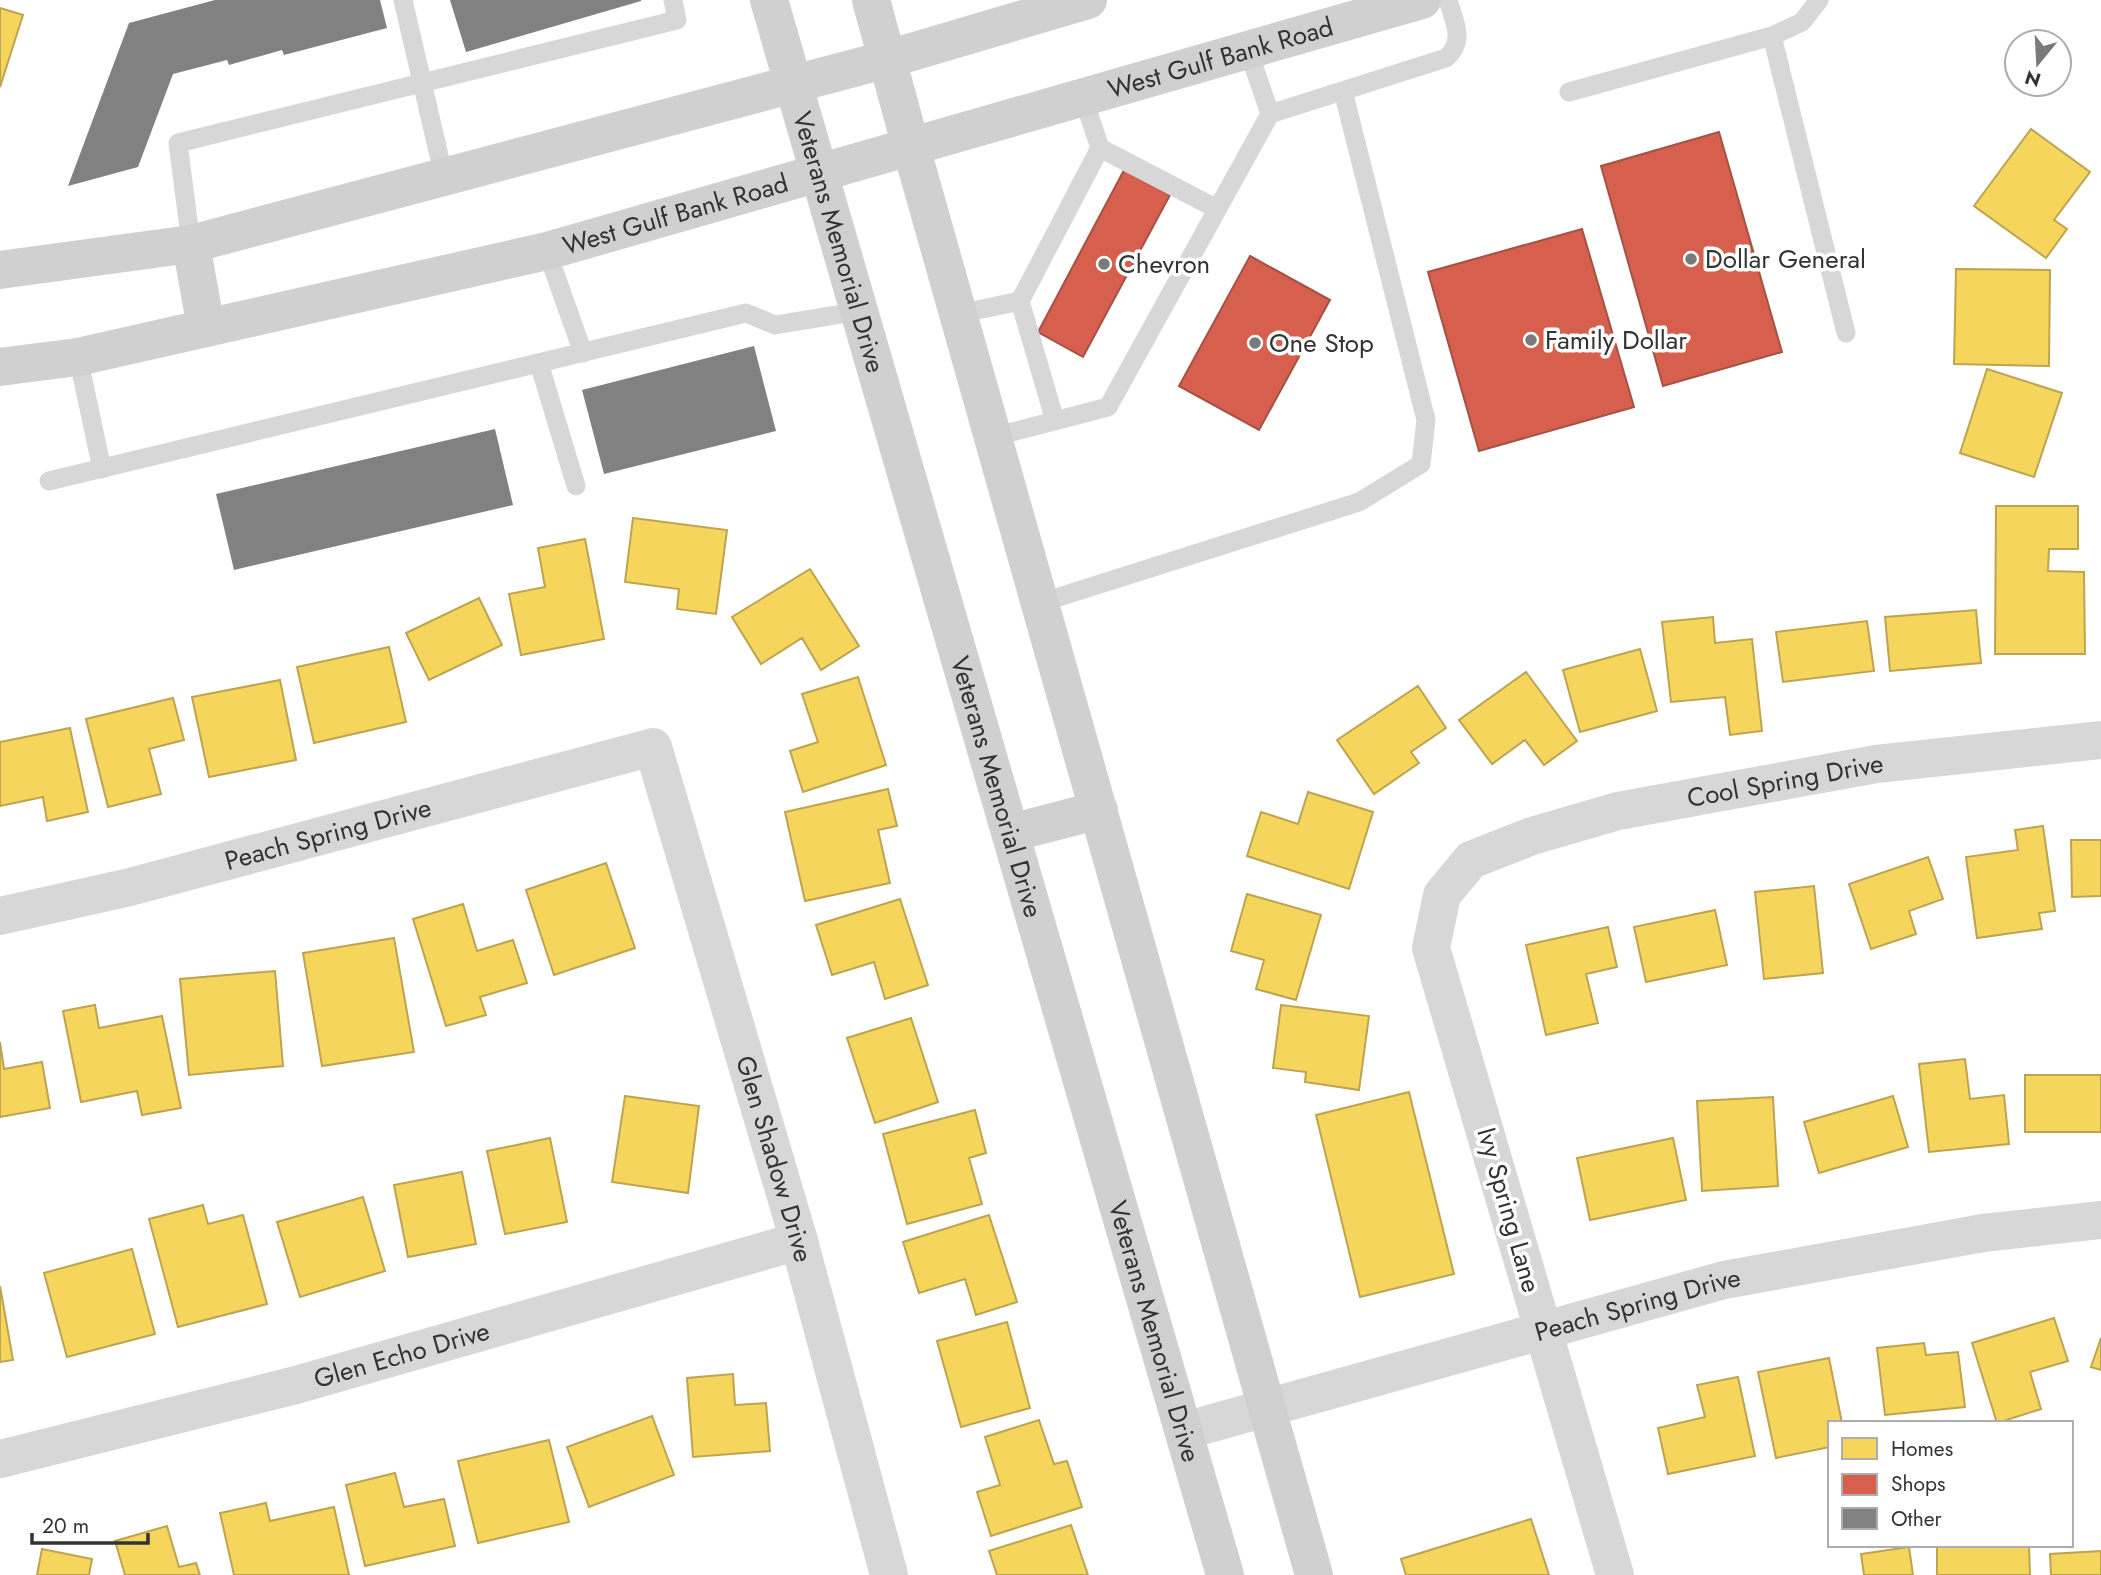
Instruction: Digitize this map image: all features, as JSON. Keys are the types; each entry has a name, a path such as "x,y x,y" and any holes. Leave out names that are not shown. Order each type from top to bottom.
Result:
{"main road":[{"name":"Veterans Memorial Drive","path":"769,0 1225,1575"},
{"path":"871,0 1314,1575"},
{"path":"0,270 191,244 793,85 1088,0"},
{"name":"West Gulf Bank Road","path":"0,367 78,357 547,251 1422,0"},
{"path":"191,244 206,328"},
{"path":"1011,833 1099,810"}],"street":[{"name":"Cool Spring Drive","path":"1478,857 1532,836 1618,811 1876,764 2101,740"},
{"name":"Peach Spring Drive","path":"0,916 131,887 653,747"},
{"name":"Glen Shadow Drive","path":"653,747 799,1241 889,1575"},
{"name":"Ivy Spring Lane","path":"1478,857 1471,860 1442,895 1431,948 1615,1575"},
{"name":"Peach Spring Drive","path":"1184,1431 1724,1280 1983,1233 2101,1220"},
{"name":"Glen Echo Drive","path":"0,1459 296,1385 799,1241"}],"lane":[{"path":"404,0 444,177"},
{"path":"191,244 178,143 677,20 673,0"},
{"path":"993,437 1108,407 1270,114 1446,58 1455,50 1458,37 1448,0"},
{"path":"1569,92 1772,36 1802,22 1819,0"},
{"path":"1772,36 1846,333"},
{"path":"1248,50 1270,114"},
{"path":"1040,603 1359,502 1421,464 1426,420 1343,91"},
{"path":"1083,97 1100,148 1217,209"},
{"path":"1055,421 1020,301 1100,148"},
{"path":"547,251 583,353"},
{"path":"958,314 1020,301"},
{"path":"49,481 746,313 775,326 860,311"},
{"path":"78,357 102,469"},
{"path":"539,363 576,486"}],"building: Homes":[{"path":"0,8 23,15 0,87"},
{"path":"2031,129 2090,172 2054,220 2067,229 2046,258 1974,206"},
{"path":"1956,269 2050,270 2049,366 1954,364"},
{"path":"1987,369 2062,393 2034,477 1960,453"},
{"path":"1996,506 2078,506 2078,549 2049,549 2048,571 2084,572 2085,654 1995,654"},
{"path":"633,518 727,530 716,614 677,609 679,589 625,582"},
{"path":"585,539 604,639 521,655 509,594 545,587 538,548"},
{"path":"810,569 859,646 821,670 802,638 761,664 732,617"},
{"path":"479,598 502,645 429,680 406,633"},
{"path":"1976,610 1981,663 1890,671 1885,617"},
{"path":"1713,617 1715,643 1752,639 1762,731 1730,735 1725,697 1671,702 1662,622"},
{"path":"1867,621 1874,671 1783,682 1776,632"},
{"path":"389,647 406,722 314,743 297,667"},
{"path":"1640,649 1657,711 1580,732 1563,670"},
{"path":"1526,672 1577,741 1544,765 1525,740 1492,764 1459,720"},
{"path":"858,677 886,765 803,792 790,751 818,742 802,694"},
{"path":"280,680 296,760 209,777 192,697"},
{"path":"1418,686 1446,728 1411,752 1419,763 1374,794 1337,740"},
{"path":"173,698 184,740 149,749 161,794 108,807 86,719"},
{"path":"70,728 88,812 47,821 43,797 0,806 0,742"},
{"path":"888,789 897,826 878,830 890,883 805,901 785,812"},
{"path":"1308,792 1373,812 1349,889 1247,856 1261,812 1298,824"},
{"path":"2043,826 2055,911 2039,913 2042,929 1977,938 1966,857 2018,850 2015,830"},
{"path":"2071,840 2101,840 2101,896 2072,897"},
{"path":"1928,857 1943,899 1909,911 1916,934 1871,949 1849,884"},
{"path":"606,863 635,948 554,975 526,890"},
{"path":"1814,886 1823,973 1764,979 1755,892"},
{"path":"1247,894 1321,915 1296,1000 1256,989 1264,960 1231,951"},
{"path":"900,899 928,985 885,999 874,962 832,975 816,925"},
{"path":"463,904 477,951 513,940 527,983 480,997 486,1015 446,1026 413,919"},
{"path":"1715,910 1727,965 1646,982 1634,927"},
{"path":"1608,927 1617,967 1586,974 1598,1023 1546,1035 1526,945"},
{"path":"394,938 414,1052 322,1066 303,953"},
{"path":"275,971 283,1066 189,1075 180,979"},
{"path":"95,1005 99,1028 162,1016 181,1108 142,1115 137,1091 81,1102 63,1011"},
{"path":"1281,1005 1369,1016 1359,1090 1305,1082 1306,1072 1273,1068"},
{"path":"911,1018 938,1102 875,1123 847,1038"},
{"path":"0,1042 4,1069 42,1062 50,1108 0,1117"},
{"path":"1965,1059 1970,1099 2004,1095 2009,1144 1929,1152 1919,1064"},
{"path":"2025,1075 2101,1075 2101,1132 2025,1132"},
{"path":"1409,1092 1454,1274 1360,1297 1316,1115"},
{"path":"625,1096 699,1106 688,1193 612,1182"},
{"path":"1893,1096 1908,1147 1819,1173 1804,1122"},
{"path":"1773,1097 1778,1186 1702,1191 1697,1101"},
{"path":"975,1110 986,1153 969,1158 982,1204 907,1224 883,1134"},
{"path":"550,1138 567,1222 505,1234 487,1151"},
{"path":"1673,1138 1686,1200 1590,1220 1577,1158"},
{"path":"462,1172 476,1244 408,1257 394,1185"},
{"path":"363,1197 385,1271 300,1297 277,1222"},
{"path":"203,1205 208,1224 243,1215 267,1304 178,1327 149,1219"},
{"path":"989,1215 1017,1302 976,1315 965,1279 919,1293 903,1242"},
{"path":"132,1249 155,1334 67,1357 44,1273"},
{"path":"0,1286 13,1360 0,1362"},
{"path":"2054,1318 2068,1361 2030,1372 2041,1409 1996,1421 1972,1343"},
{"path":"1007,1322 1030,1408 961,1427 937,1341"},
{"path":"2101,1338 2101,1370 2091,1367"},
{"path":"1924,1343 1926,1355 1958,1352 1965,1407 1885,1415 1877,1348"},
{"path":"1829,1358 1842,1421 1828,1421 1828,1447 1776,1458 1758,1372"},
{"path":"733,1374 735,1405 766,1403 770,1451 693,1457 687,1378"},
{"path":"1738,1377 1755,1456 1668,1474 1658,1428 1705,1417 1697,1385"},
{"path":"652,1416 674,1475 589,1507 567,1447"},
{"path":"1039,1420 1054,1464 1067,1461 1082,1507 991,1536 977,1492 1000,1485 985,1437"},
{"path":"549,1440 569,1522 478,1543 458,1461"},
{"path":"395,1473 404,1507 444,1499 455,1546 365,1566 346,1485"},
{"path":"266,1503 270,1521 334,1507 349,1575 234,1575 220,1513"},
{"path":"1531,1519 1549,1575 1406,1575 1401,1559"},
{"path":"1071,1525 1088,1575 997,1575 989,1551"},
{"path":"167,1526 179,1567 196,1563 200,1575 125,1575 115,1541"},
{"path":"1909,1547 1913,1575 1864,1575 1861,1554"},
{"path":"1937,1547 2029,1547 2030,1575 1937,1575"},
{"path":"42,1549 92,1559 89,1575 37,1575"},
{"path":"2101,1551 2101,1575 2051,1575 2050,1554"}],"building: Shops":[{"name":"Dollar General","path":"1719,132 1782,352 1663,386 1601,166"},
{"name":"Chevron","path":"1124,170 1170,195 1083,357 1038,332"},
{"name":"Family Dollar","path":"1582,229 1634,407 1479,451 1428,272"},
{"name":"One Stop","path":"1250,256 1330,300 1259,430 1179,386"}],"building: Other":[{"path":"215,0 380,0 387,28 284,55 282,50 229,65 227,60 173,74 138,167 68,186 129,23"},
{"path":"450,0 641,0 641,1 466,52"},
{"path":"754,346 776,431 604,474 582,390"},
{"path":"495,429 513,505 234,570 216,494"}],"place":[{"name":"Dollar General","path":"1691,259"},
{"name":"Chevron","path":"1104,264"},
{"name":"Family Dollar","path":"1531,340"},
{"name":"One Stop","path":"1255,343"}]}
